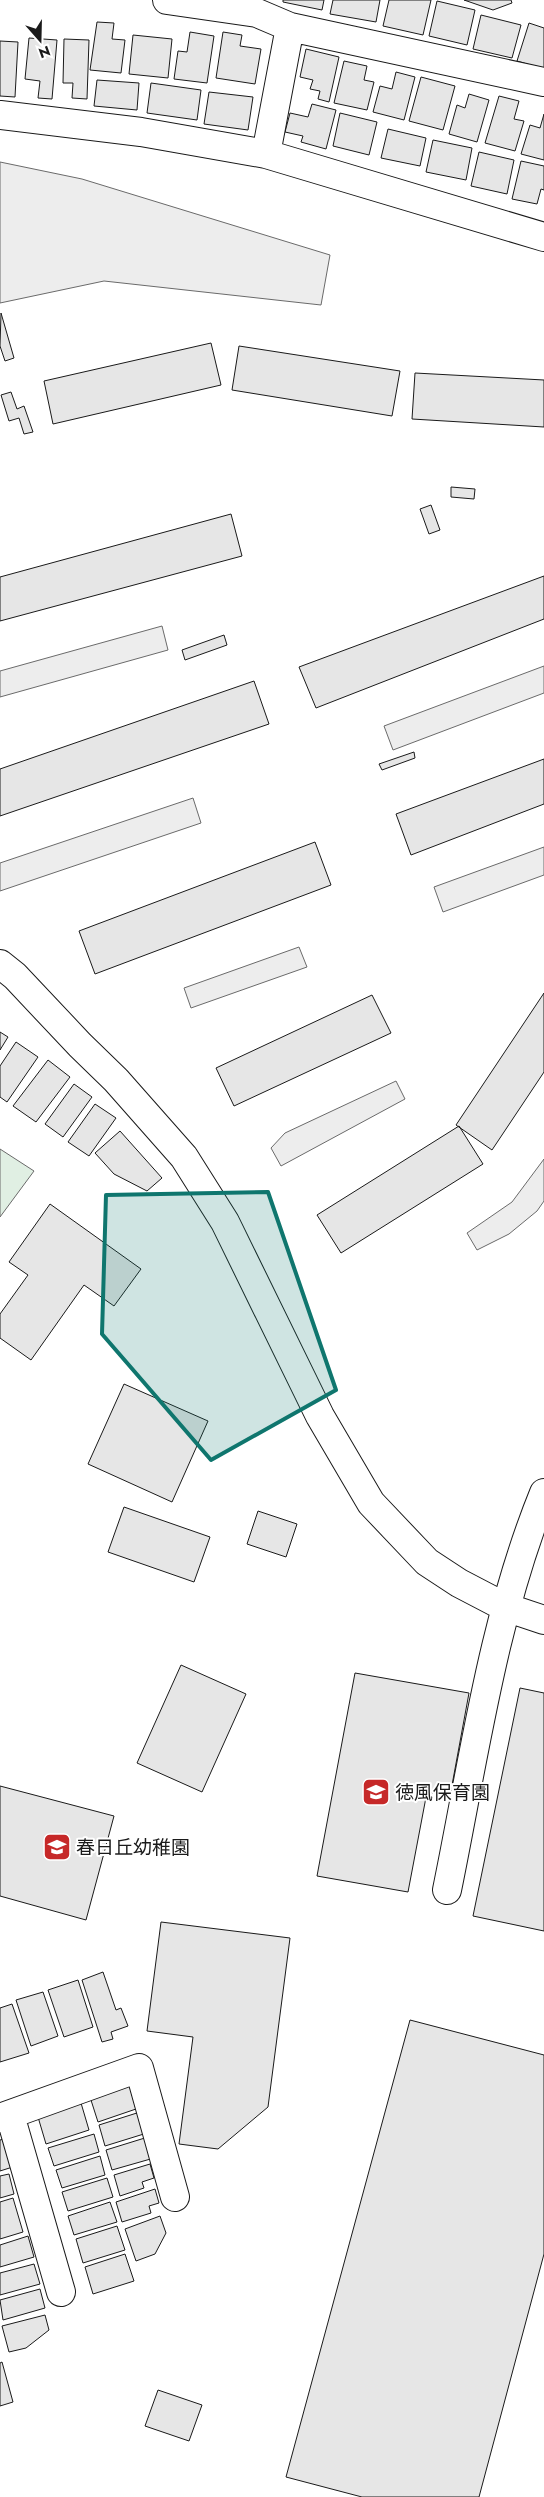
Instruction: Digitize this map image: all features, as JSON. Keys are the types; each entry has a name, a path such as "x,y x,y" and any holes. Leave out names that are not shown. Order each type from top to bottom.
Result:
{"street":[{"path":"168,0 257,13 290,27 544,82"},
{"path":"266,154 290,27"},
{"path":"0,115 141,132 266,154 544,237"},
{"path":"0,964 15,976 116,1080 184,1157 225,1222 320,1416 370,1503 427,1562 504,1607 544,1620"},
{"path":"447,1890 504,1607 525,1539 544,1494"},
{"path":"61,2292 5,2117 139,2068 175,2197"}],"highlighted area":[{"path":"268,1192 336,1390 211,1460 102,1334 106,1195"}],"green space":[{"path":"0,1149 34,1171 0,1217"}],"shaded area":[{"path":"0,162 82,179 330,255 321,305 104,281 0,303"},
{"path":"162,626 168,650 0,697 0,671"},
{"path":"544,666 544,693 393,750 384,726"},
{"path":"193,798 201,823 0,891 0,863"},
{"path":"544,847 544,875 443,912 434,887"},
{"path":"299,947 307,967 191,1008 184,988"},
{"path":"396,1081 405,1099 281,1166 271,1148 285,1133"},
{"path":"544,1159 544,1201 537,1211 509,1234 477,1250 467,1233 512,1202"}],"building":[{"path":"283,0 324,0 322,10 283,2"},
{"path":"333,0 380,0 376,22 330,14"},
{"path":"389,0 431,0 423,35 383,26"},
{"path":"464,0 511,0 512,3 493,10"},
{"path":"437,1 475,10 467,45 429,36"},
{"path":"481,15 521,25 512,58 473,49"},
{"path":"97,22 114,23 112,39 125,40 121,73 90,70"},
{"path":"529,23 544,28 544,69 517,61"},
{"path":"190,32 214,36 207,83 174,79 178,51 187,52"},
{"path":"223,32 242,35 240,46 261,49 255,84 216,78"},
{"path":"133,35 172,39 168,78 129,74"},
{"path":"29,38 57,40 52,99 38,98 40,81 25,79"},
{"path":"64,39 89,40 87,99 72,98 73,83 63,83"},
{"path":"0,41 18,42 15,97 0,96"},
{"path":"306,49 339,57 329,102 318,99 320,91 310,89 313,80 300,77"},
{"path":"344,61 367,66 364,80 374,82 367,110 334,103"},
{"path":"396,72 415,77 404,120 373,112 380,86 392,89"},
{"path":"421,77 455,86 443,130 409,121"},
{"path":"97,80 139,83 137,110 94,106"},
{"path":"151,83 201,90 197,120 147,113"},
{"path":"209,92 253,97 248,130 204,124"},
{"path":"469,94 489,100 477,142 449,134 457,105 465,108"},
{"path":"499,96 519,101 514,119 524,121 515,151 485,143"},
{"path":"312,104 336,110 326,149 301,142 303,136 285,132 290,113 308,117"},
{"path":"340,113 377,122 369,155 333,146"},
{"path":"544,114 544,160 521,154 530,125 540,128"},
{"path":"388,129 426,138 420,166 381,158"},
{"path":"433,140 472,148 466,180 426,172"},
{"path":"479,152 514,160 507,194 471,186"},
{"path":"521,161 544,166 544,190 541,189 537,204 512,199"},
{"path":"1,313 14,358 5,361 0,346"},
{"path":"211,343 221,385 53,424 44,381"},
{"path":"239,346 400,371 392,416 232,390"},
{"path":"415,373 544,380 544,427 412,419"},
{"path":"11,392 17,409 24,406 33,432 24,434 19,418 9,421 1,395"},
{"path":"451,487 475,489 474,499 451,497"},
{"path":"431,505 440,530 429,534 420,509"},
{"path":"231,514 242,556 0,621 0,577"},
{"path":"544,576 544,619 316,708 299,667"},
{"path":"224,635 227,645 185,660 182,650"},
{"path":"254,681 269,724 0,816 0,769"},
{"path":"414,752 415,758 382,770 379,764"},
{"path":"544,759 544,804 411,855 396,814"},
{"path":"315,842 331,885 95,974 79,931"},
{"path":"544,993 544,1072 492,1150 456,1125"},
{"path":"372,995 391,1033 234,1106 216,1068"},
{"path":"0,1032 8,1037 0,1050"},
{"path":"16,1042 38,1057 7,1102 0,1097 0,1066"},
{"path":"48,1060 70,1077 36,1122 13,1106"},
{"path":"74,1084 92,1097 63,1137 45,1124"},
{"path":"95,1104 116,1118 89,1156 68,1142"},
{"path":"459,1126 483,1164 341,1253 317,1215"},
{"path":"120,1131 162,1178 147,1191 114,1174 95,1153"},
{"path":"50,1204 141,1269 114,1306 84,1285 31,1360 0,1338 0,1314 28,1275 9,1262"},
{"path":"124,1384 208,1421 172,1502 88,1464"},
{"path":"124,1507 210,1537 194,1582 108,1552"},
{"path":"258,1511 297,1524 286,1557 247,1544"},
{"path":"181,1665 246,1694 202,1792 137,1763"},
{"path":"355,1673 469,1693 450,1796 427,1792 408,1892 317,1876"},
{"path":"520,1688 544,1693 544,1931 473,1916"},
{"path":"0,1786 114,1816 86,1920 0,1896"},
{"path":"161,1922 290,1938 268,2107 218,2149 179,2144 193,2037 147,2031"},
{"path":"103,1972 116,2010 121,2008 128,2026 111,2032 113,2039 102,2042 82,1980"},
{"path":"78,1980 93,2027 64,2037 48,1990"},
{"path":"43,1992 58,2036 31,2046 16,2000"},
{"path":"12,2004 29,2053 0,2062 0,2008"},
{"path":"410,2020 544,2055 544,2254 479,2497 362,2497 286,2477"},
{"path":"129,2084 136,2109 98,2122 90,2097"},
{"path":"81,2103 89,2130 46,2144 38,2117"},
{"path":"140,2112 147,2133 105,2146 99,2125"},
{"path":"94,2134 99,2152 54,2166 48,2148"},
{"path":"11,2137 19,2165 0,2171 0,2140"},
{"path":"148,2137 154,2158 112,2170 106,2150"},
{"path":"100,2156 105,2175 62,2188 56,2170"},
{"path":"150,2164 154,2178 142,2182 144,2188 120,2196 114,2175"},
{"path":"9,2174 14,2194 0,2198 0,2176"},
{"path":"107,2178 113,2197 68,2211 62,2192"},
{"path":"155,2189 159,2203 149,2206 151,2213 122,2222 116,2202"},
{"path":"13,2198 23,2232 0,2239 0,2202"},
{"path":"110,2202 117,2222 74,2235 68,2216"},
{"path":"160,2216 166,2233 155,2254 136,2261 125,2229"},
{"path":"117,2226 125,2250 83,2263 76,2239"},
{"path":"28,2236 34,2257 0,2267 0,2245"},
{"path":"125,2254 134,2281 93,2294 85,2267"},
{"path":"34,2264 40,2284 0,2295 0,2273"},
{"path":"40,2289 45,2308 3,2320 0,2300"},
{"path":"45,2315 49,2330 26,2348 9,2352 2,2326"},
{"path":"2,2362 13,2402 0,2406 0,2363"},
{"path":"158,2390 202,2405 189,2441 145,2426"}],"place":[{"name":"徳風保育園","path":"376,1792"},
{"name":"春日丘幼稚園","path":"57,1847"}]}
